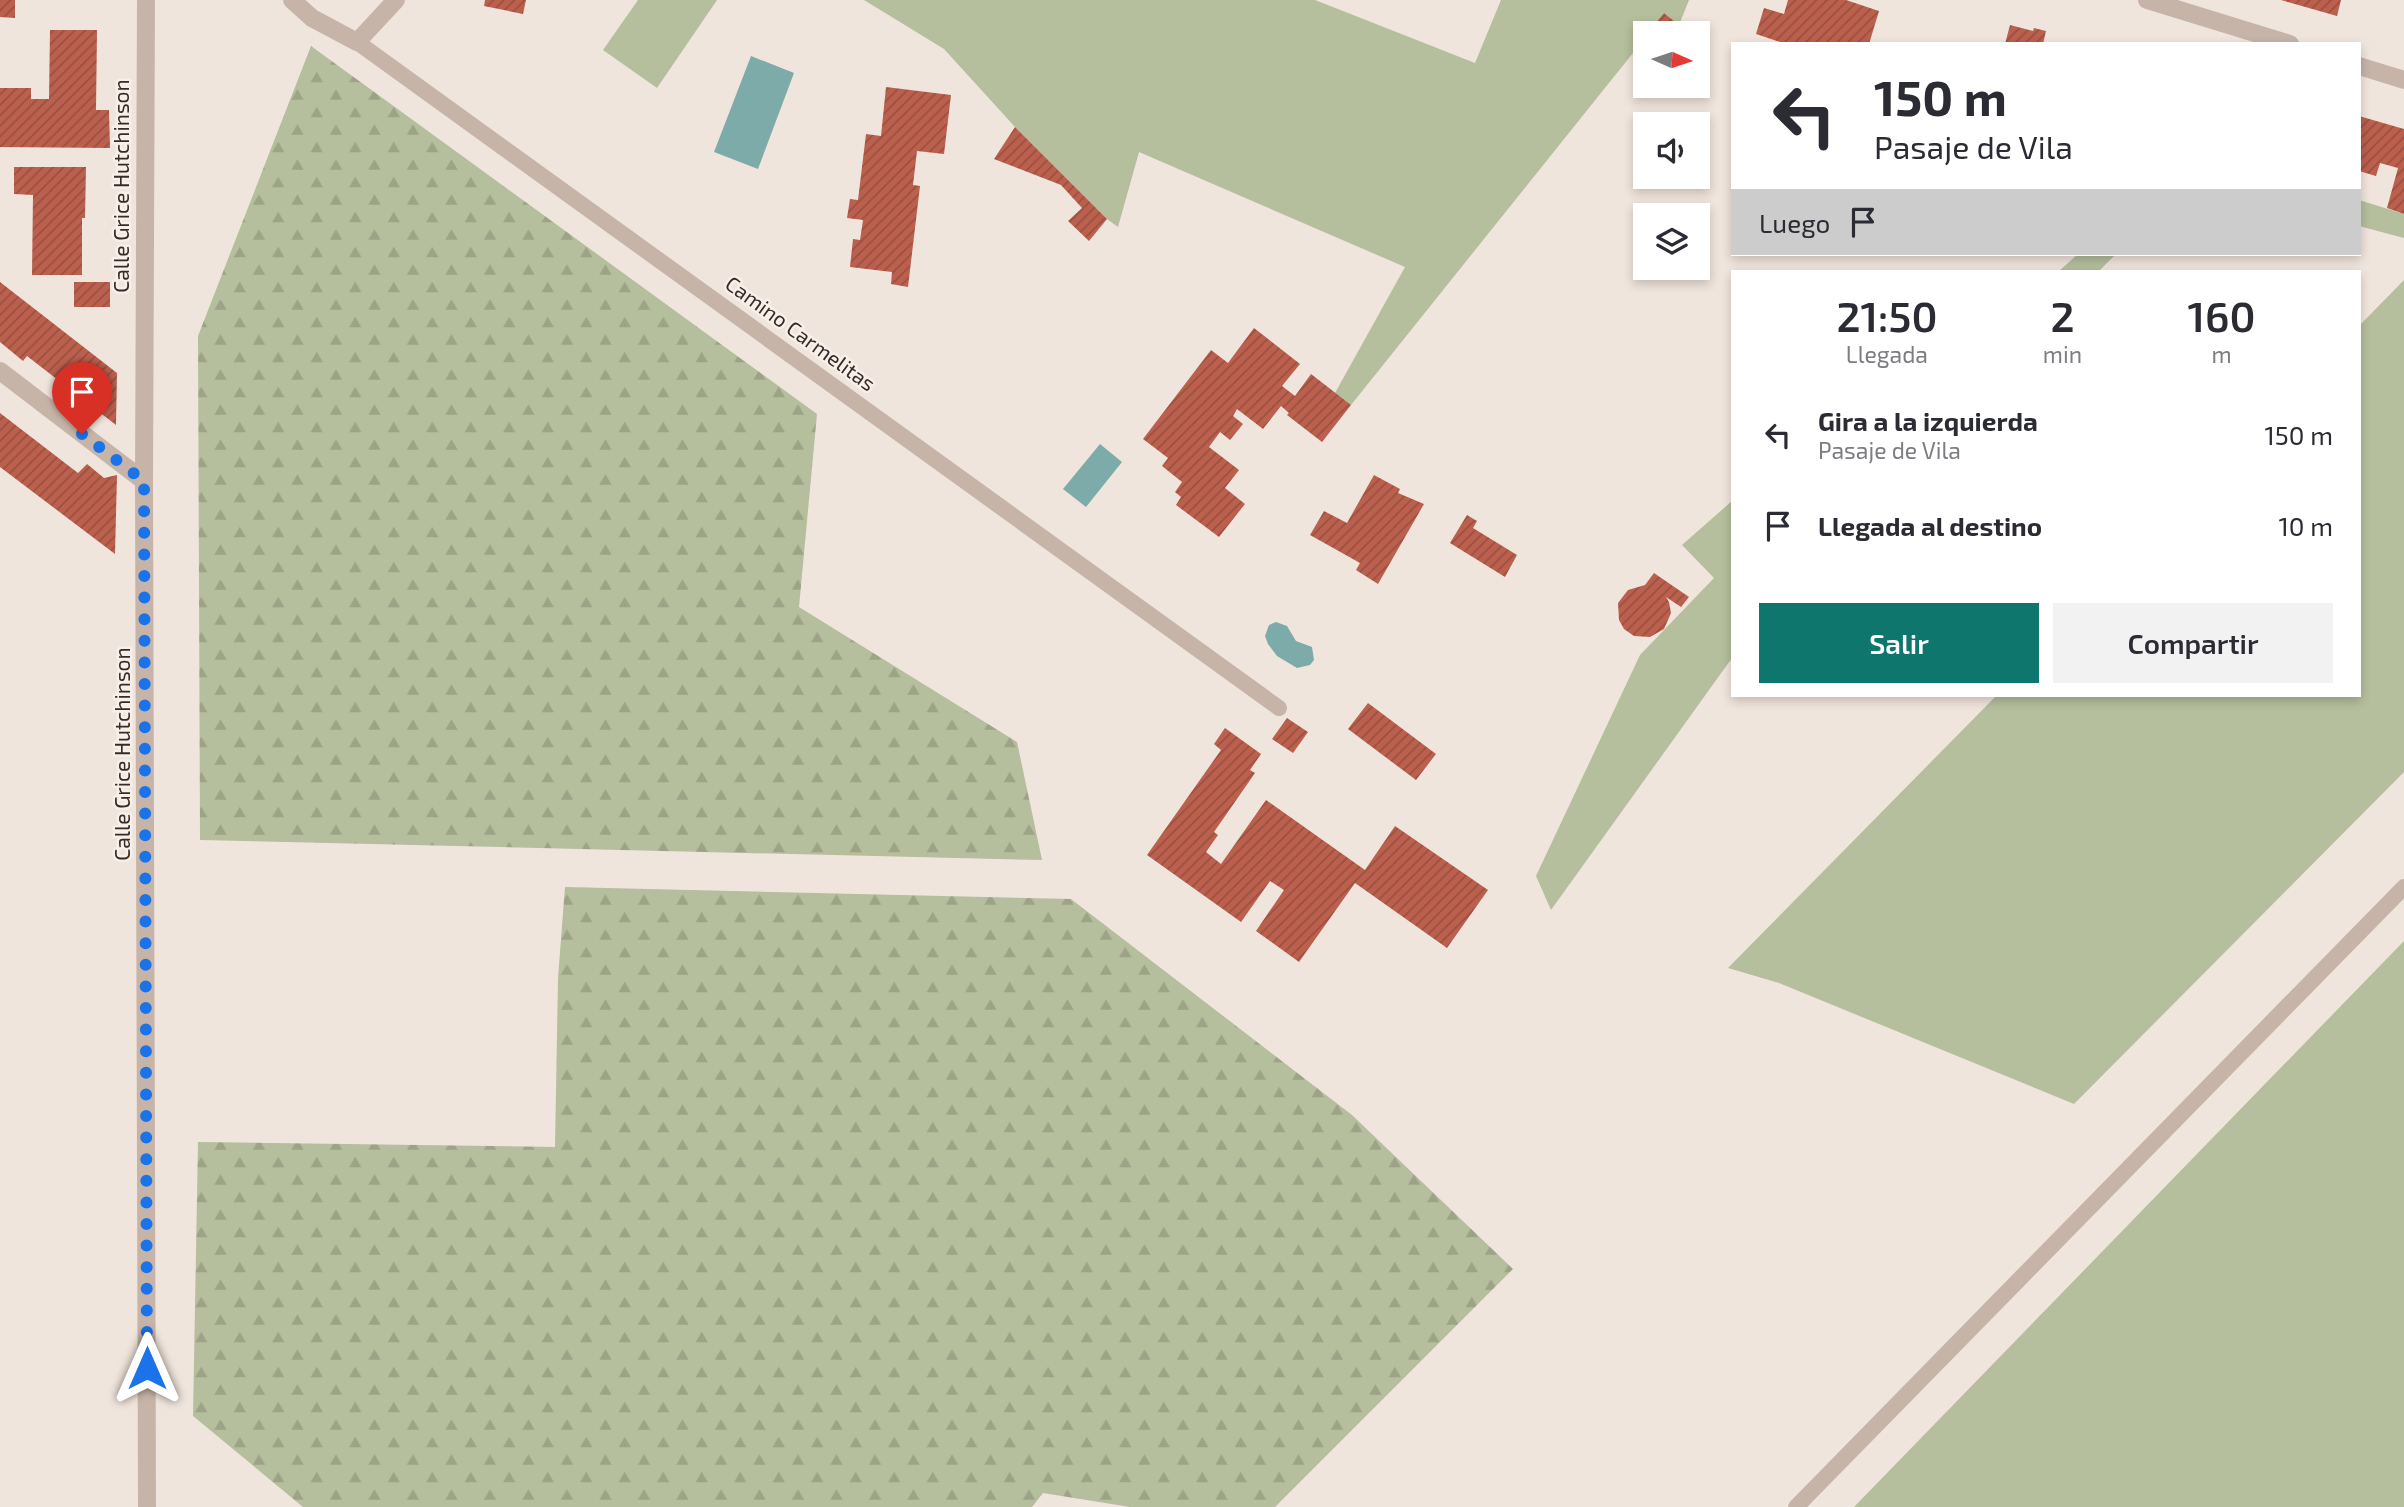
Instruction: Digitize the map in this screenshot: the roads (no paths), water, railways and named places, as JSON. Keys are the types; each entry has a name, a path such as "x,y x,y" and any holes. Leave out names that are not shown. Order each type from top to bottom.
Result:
{"street":[{"name":"Calle Grice Hutchinson","path":"146,0 144,481 147,1507"},
{"name":"Camino Carmelitas","path":"292,0 312,18 357,42"},
{"path":"357,42 396,0"},
{"path":"2147,0 2284,42"},
{"path":"2361,67 2404,80"},
{"path":"0,371 144,481"}],"lane":[{"name":"Camino Carmelitas","path":"357,42 1279,709"},
{"path":"1796,1507 2404,887"}],"water":[{"path":"751,56 794,73 758,169 714,152"},
{"path":"1100,444 1122,462 1086,507 1063,489"},
{"path":"1276,622 1287,626 1296,641 1312,647 1314,660 1310,665 1297,668 1277,656 1265,636 1269,625"}]}
